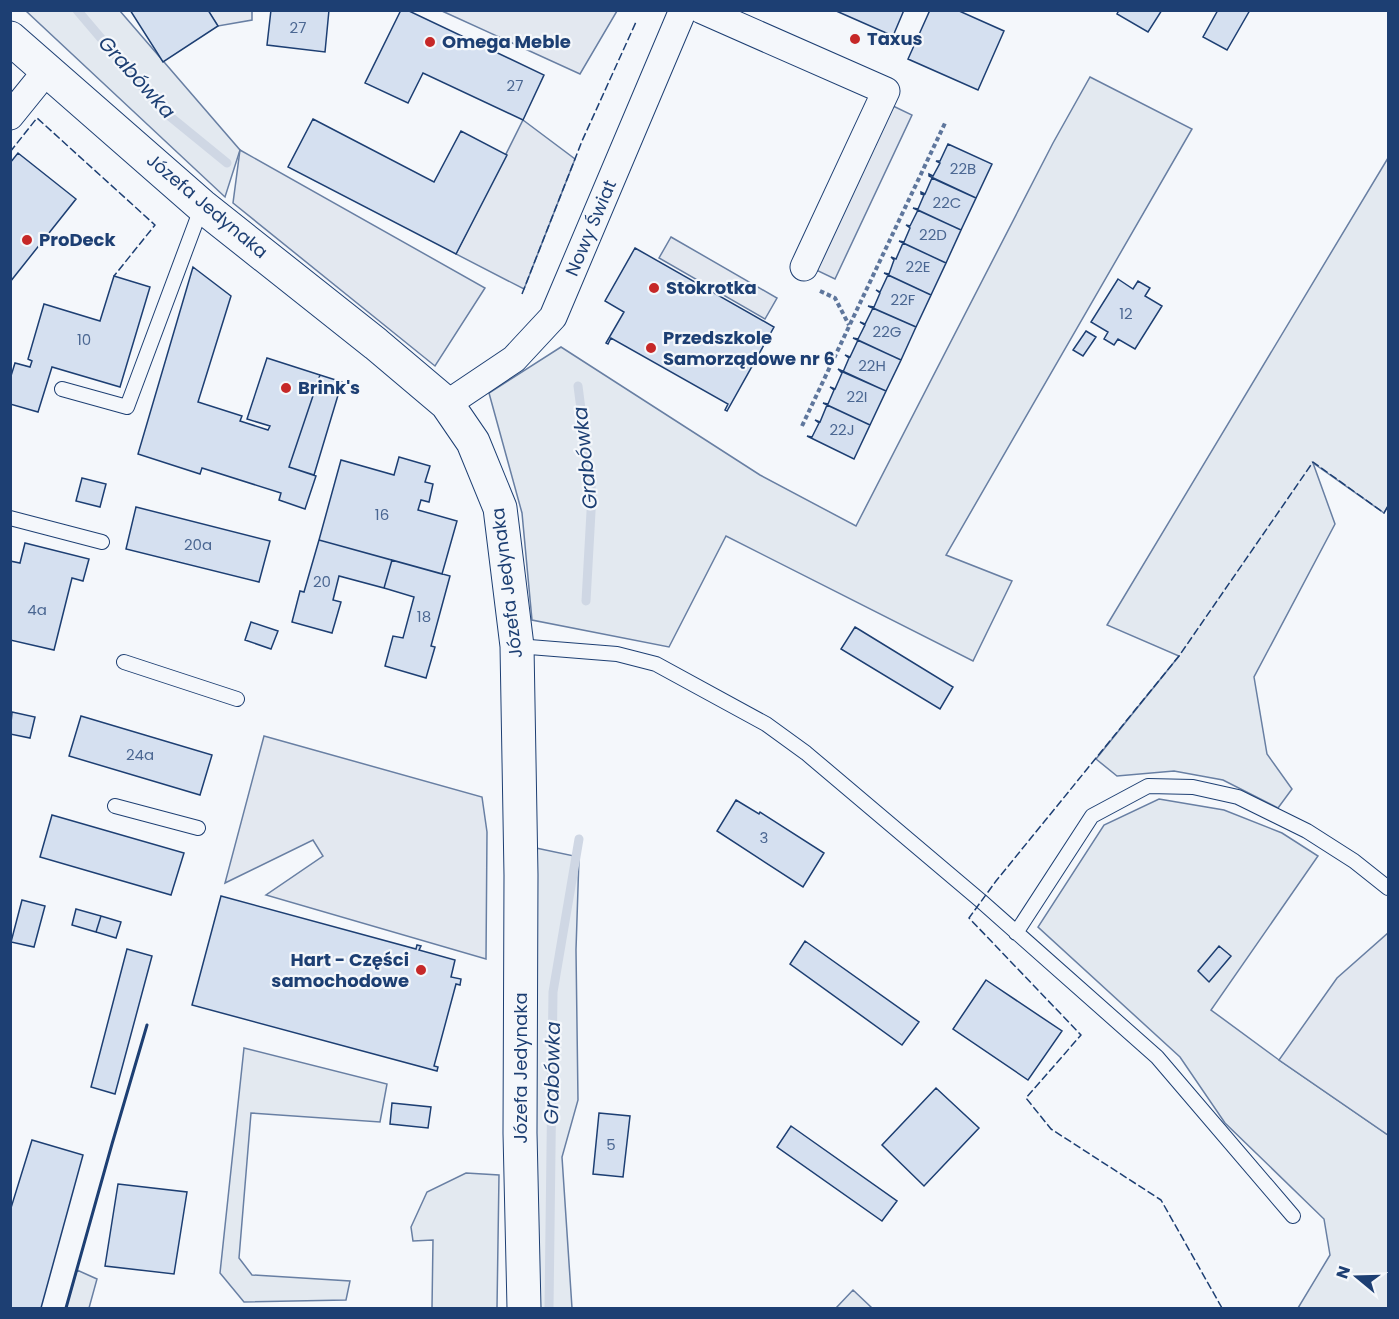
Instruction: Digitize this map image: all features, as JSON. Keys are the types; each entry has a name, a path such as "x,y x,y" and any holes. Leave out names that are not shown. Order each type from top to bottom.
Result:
{"street":[{"name":"Nowy Świat","path":"447,404 514,359 553,317 682,10"},
{"path":"702,10 886,92 804,267"},
{"name":"Józefa Jedynaka","path":"10,38 202,206 376,344 447,404 473,442 500,508 517,646 521,875 520,1133 524,1308"},
{"path":"10,116 48,69"}],"lane":[{"path":"62,389 127,407 202,206"},
{"path":"10,518 102,542"},
{"path":"517,646 617,654 656,664 766,724 806,753 981,901 1157,1057 1293,1216"},
{"path":"124,662 237,699"},
{"path":"1016,933 1092,816 1148,786 1193,787 1238,798 1307,831 1354,861 1389,888"},
{"path":"115,806 198,828"}],"path":[{"path":"802,426 946,121"},
{"path":"804,267 807,285 835,298 850,325"}],"shaded area":[{"path":"26,11 120,11 240,150 225,197"},
{"path":"208,11 252,11 252,20 218,26"},
{"path":"442,11 617,11 580,74"},
{"path":"1090,77 1192,129 946,555 1012,581 973,661 726,536 669,647 532,620 522,513 489,393 561,347 760,475 856,526 1053,143"},
{"path":"891,105 912,115 835,279 814,269"},
{"path":"523,120 575,159 524,289 456,254"},
{"path":"240,150 485,288 435,366 233,203"},
{"path":"1388,158 1388,506 1384,513 1313,463 1335,524 1254,677 1267,754 1292,789 1278,808 1223,780 1174,771 1117,776 1096,759 1179,656 1107,625"},
{"path":"671,237 777,298 765,319 659,258"},
{"path":"264,736 482,797 487,832 486,959 266,895 323,856 313,840 225,883"},
{"path":"1159,799 1224,810 1282,833 1318,856 1211,1010 1388,1135 1388,1308 1298,1308 1330,1255 1324,1219 1225,1123 1180,1057 1038,927 1104,825"},
{"path":"536,848 579,857 576,950 578,1100 562,1157 572,1308 535,1308"},
{"path":"1388,933 1388,1135 1279,1060 1337,978"},
{"path":"244,1048 387,1084 380,1122 251,1113 239,1258 252,1275 350,1281 346,1300 244,1302 220,1273"},
{"path":"466,1173 499,1175 497,1308 432,1308 433,1240 413,1241 411,1227 427,1192"},
{"path":"77,1270 97,1279 89,1308 66,1308"},
{"path":"853,1290 872,1308 836,1308"}],"building":[{"path":"130,10 208,10 218,26 163,62"},
{"path":"271,10 329,10 325,52 267,45"},
{"name":"Omega Meble","path":"401,10 407,10 544,75 523,120 423,73 408,103 365,83"},
{"path":"834,10 904,10 893,36"},
{"path":"930,10 957,10 1004,31 978,90 908,59"},
{"path":"1119,10 1162,10 1148,32 1117,14"},
{"path":"1218,10 1250,10 1227,50 1203,37"},
{"path":"313,119 434,182 461,131 507,155 456,254 288,167"},
{"path":"948,144 992,164 976,198 929,176 929,174 933,176 940,163 936,161 940,161"},
{"name":"ProDeck","path":"18,153 76,199 10,282 10,163"},
{"path":"932,178 976,198 961,230 913,208 918,209 924,195 921,192 925,194"},
{"path":"918,210 961,230 946,263 899,241 904,242 910,228 906,225 910,226"},
{"path":"903,243 946,263 931,295 884,273 889,274 894,260 891,257 896,259"},
{"path":"635,248 774,327 727,411 725,410 728,404 611,338 608,344 606,343 624,312 605,301"},
{"name":"Brink's","path":"193,267 231,296 198,402 242,416 240,421 268,430 270,426 247,419 267,358 320,375 289,467 316,476 305,509 279,500 281,493 202,468 200,474 138,454"},
{"path":"888,275 931,295 916,327 868,306 874,307 880,293 876,290 880,292"},
{"path":"114,276 150,287 120,387 52,367 38,412 10,404 10,379 15,363 30,367 32,361 28,359 44,304 100,321"},
{"path":"1118,279 1133,289 1138,281 1150,288 1145,296 1162,306 1135,349 1118,339 1114,345 1104,339 1108,332 1091,322"},
{"path":"873,308 916,327 901,360 853,338 858,339 865,325 860,322 865,324"},
{"path":"1086,331 1096,337 1083,356 1073,350"},
{"path":"858,340 901,360 886,391 843,372 849,358 845,355 850,357"},
{"path":"838,369 886,391 870,425 823,403 828,404 834,390 830,387 835,389 842,373"},
{"path":"320,375 342,382 314,475 289,467"},
{"path":"827,405 870,425 854,459 807,436 812,437 819,423 815,420 820,422"},
{"path":"399,457 430,466 425,482 433,484 429,502 421,500 418,510 457,521 442,574 319,540 341,460 394,475"},
{"path":"82,478 106,484 100,507 76,501"},
{"path":"136,507 270,541 259,582 126,549"},
{"path":"319,540 392,560 384,588 339,576 333,600 341,602 332,633 292,622 300,591 304,592"},
{"path":"25,543 89,559 83,581 72,578 54,650 10,640 10,561 20,563"},
{"path":"392,560 450,576 431,646 435,647 426,678 385,666 393,636 403,638 414,597 384,588"},
{"path":"251,622 278,631 271,649 245,640"},
{"path":"855,627 953,687 940,709 841,649"},
{"path":"12,712 35,717 30,738 10,734"},
{"path":"81,716 212,755 200,795 69,756"},
{"path":"736,800 759,814 760,812 824,853 803,887 717,831"},
{"path":"52,815 184,853 171,895 40,857"},
{"path":"221,896 416,949 417,945 421,946 419,950 455,960 451,977 461,979 460,985 456,984 434,1066 438,1067 437,1071 192,1005"},
{"path":"22,900 45,906 34,947 11,942"},
{"path":"76,909 101,916 96,932 72,925"},
{"path":"101,916 121,922 116,938 96,932"},
{"path":"805,941 919,1022 902,1045 790,964"},
{"path":"1219,946 1231,956 1209,982 1198,971"},
{"path":"127,949 152,956 115,1094 91,1087"},
{"path":"986,980 1062,1031 1028,1080 953,1029"},
{"path":"936,1088 979,1128 924,1186 882,1145"},
{"path":"392,1103 431,1107 428,1128 390,1124"},
{"path":"599,1113 630,1116 623,1177 593,1174"},
{"path":"791,1126 897,1201 882,1221 777,1147"},
{"path":"32,1140 83,1155 41,1308 10,1308 10,1211"},
{"path":"118,1184 187,1192 174,1274 105,1266"}],"waterway":[{"name":"Grabówka","path":"77,10 162,110 227,163"},
{"name":"Grabówka","path":"578,386 592,494 586,601"},
{"name":"Grabówka","path":"549,1308 553,992 579,839"}],"fence":[{"path":"522,294 582,141 636,22"},
{"path":"10,152 37,118 155,225 114,276"},
{"path":"1222,1308 1161,1200 1051,1129 1026,1098 1081,1035 969,918 996,881 1179,656 1313,462 1384,513 1388,506"}],"wall":[{"path":"66,1308 147,1025"}],"place":[{"name":"Taxus","path":"855,39"},
{"name":"Omega Meble","path":"430,42"},
{"name":"ProDeck","path":"27,240"},
{"name":"Stokrotka","path":"654,288"},
{"name":"Przedszkole Samorządowe nr 6","path":"651,348"},
{"name":"Brink's","path":"286,388"},
{"name":"Hart - Części samochodowe","path":"421,970"}]}
